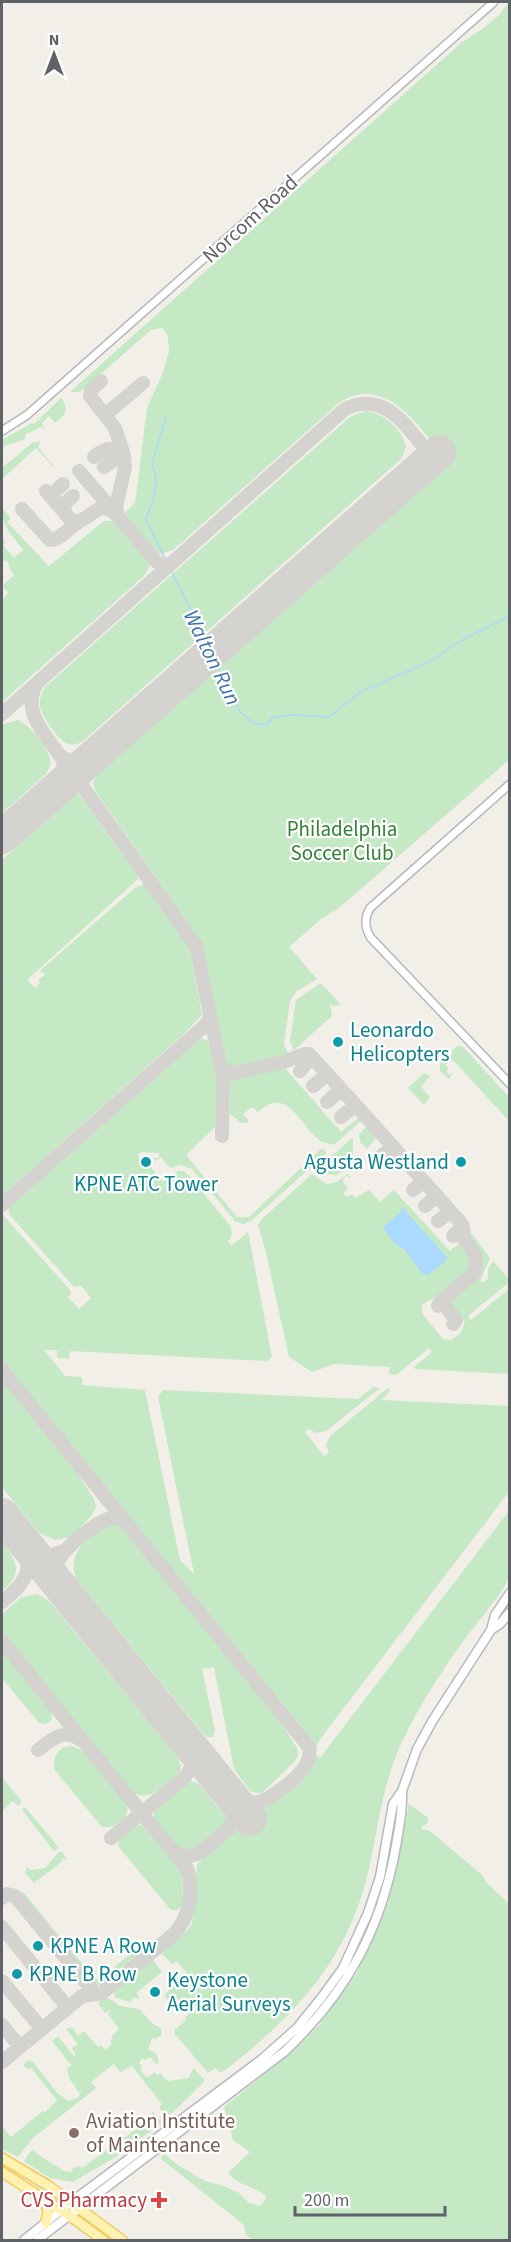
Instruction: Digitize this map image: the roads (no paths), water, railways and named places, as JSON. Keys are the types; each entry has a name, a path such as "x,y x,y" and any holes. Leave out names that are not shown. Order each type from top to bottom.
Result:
{"main road":[{"path":"37,2241 220,2095 297,2028 344,1968 362,1930 375,1894 393,1804 402,1791 412,1760 425,1734 491,1630 495,1615 510,1593"},
{"path":"491,1630 500,1624 510,1612"},
{"path":"24,2241 70,2203 220,2095"},
{"path":"2,2158 32,2175 122,2241"},
{"path":"2,2172 70,2216 103,2241"},
{"path":"44,2199 48,2211 46,2222"}],"street":[{"name":"Norcom Road","path":"2,431 27,415 494,2"},
{"path":"510,784 368,911 366,924 371,938 510,1084"}],"water":[{"path":"403,1206 447,1257 446,1261 428,1275 423,1274 404,1249 395,1244 383,1228 400,1213"}],"waterway":[{"name":"Walton Run","path":"166,418 152,463 156,478 155,494 146,519 240,712 254,723 266,725 273,717 292,715 330,717 358,693 429,662 462,640 510,616"}],"place":[{"name":"Leonardo Helicopters","path":"338,1042"},
{"name":"KPNE ATC Tower","path":"146,1162"},
{"name":"Agusta Westland","path":"461,1162"},
{"name":"KPNE A Row","path":"38,1946"},
{"name":"KPNE B Row","path":"17,1974"},
{"name":"Keystone Aerial Surveys","path":"155,1992"},
{"name":"Aviation Institute of Maintenance","path":"74,2133"},
{"name":"CVS Pharmacy","path":"159,2200"}],"park label":[{"name":"Philadelphia Soccer Club","path":"342,841"}]}
